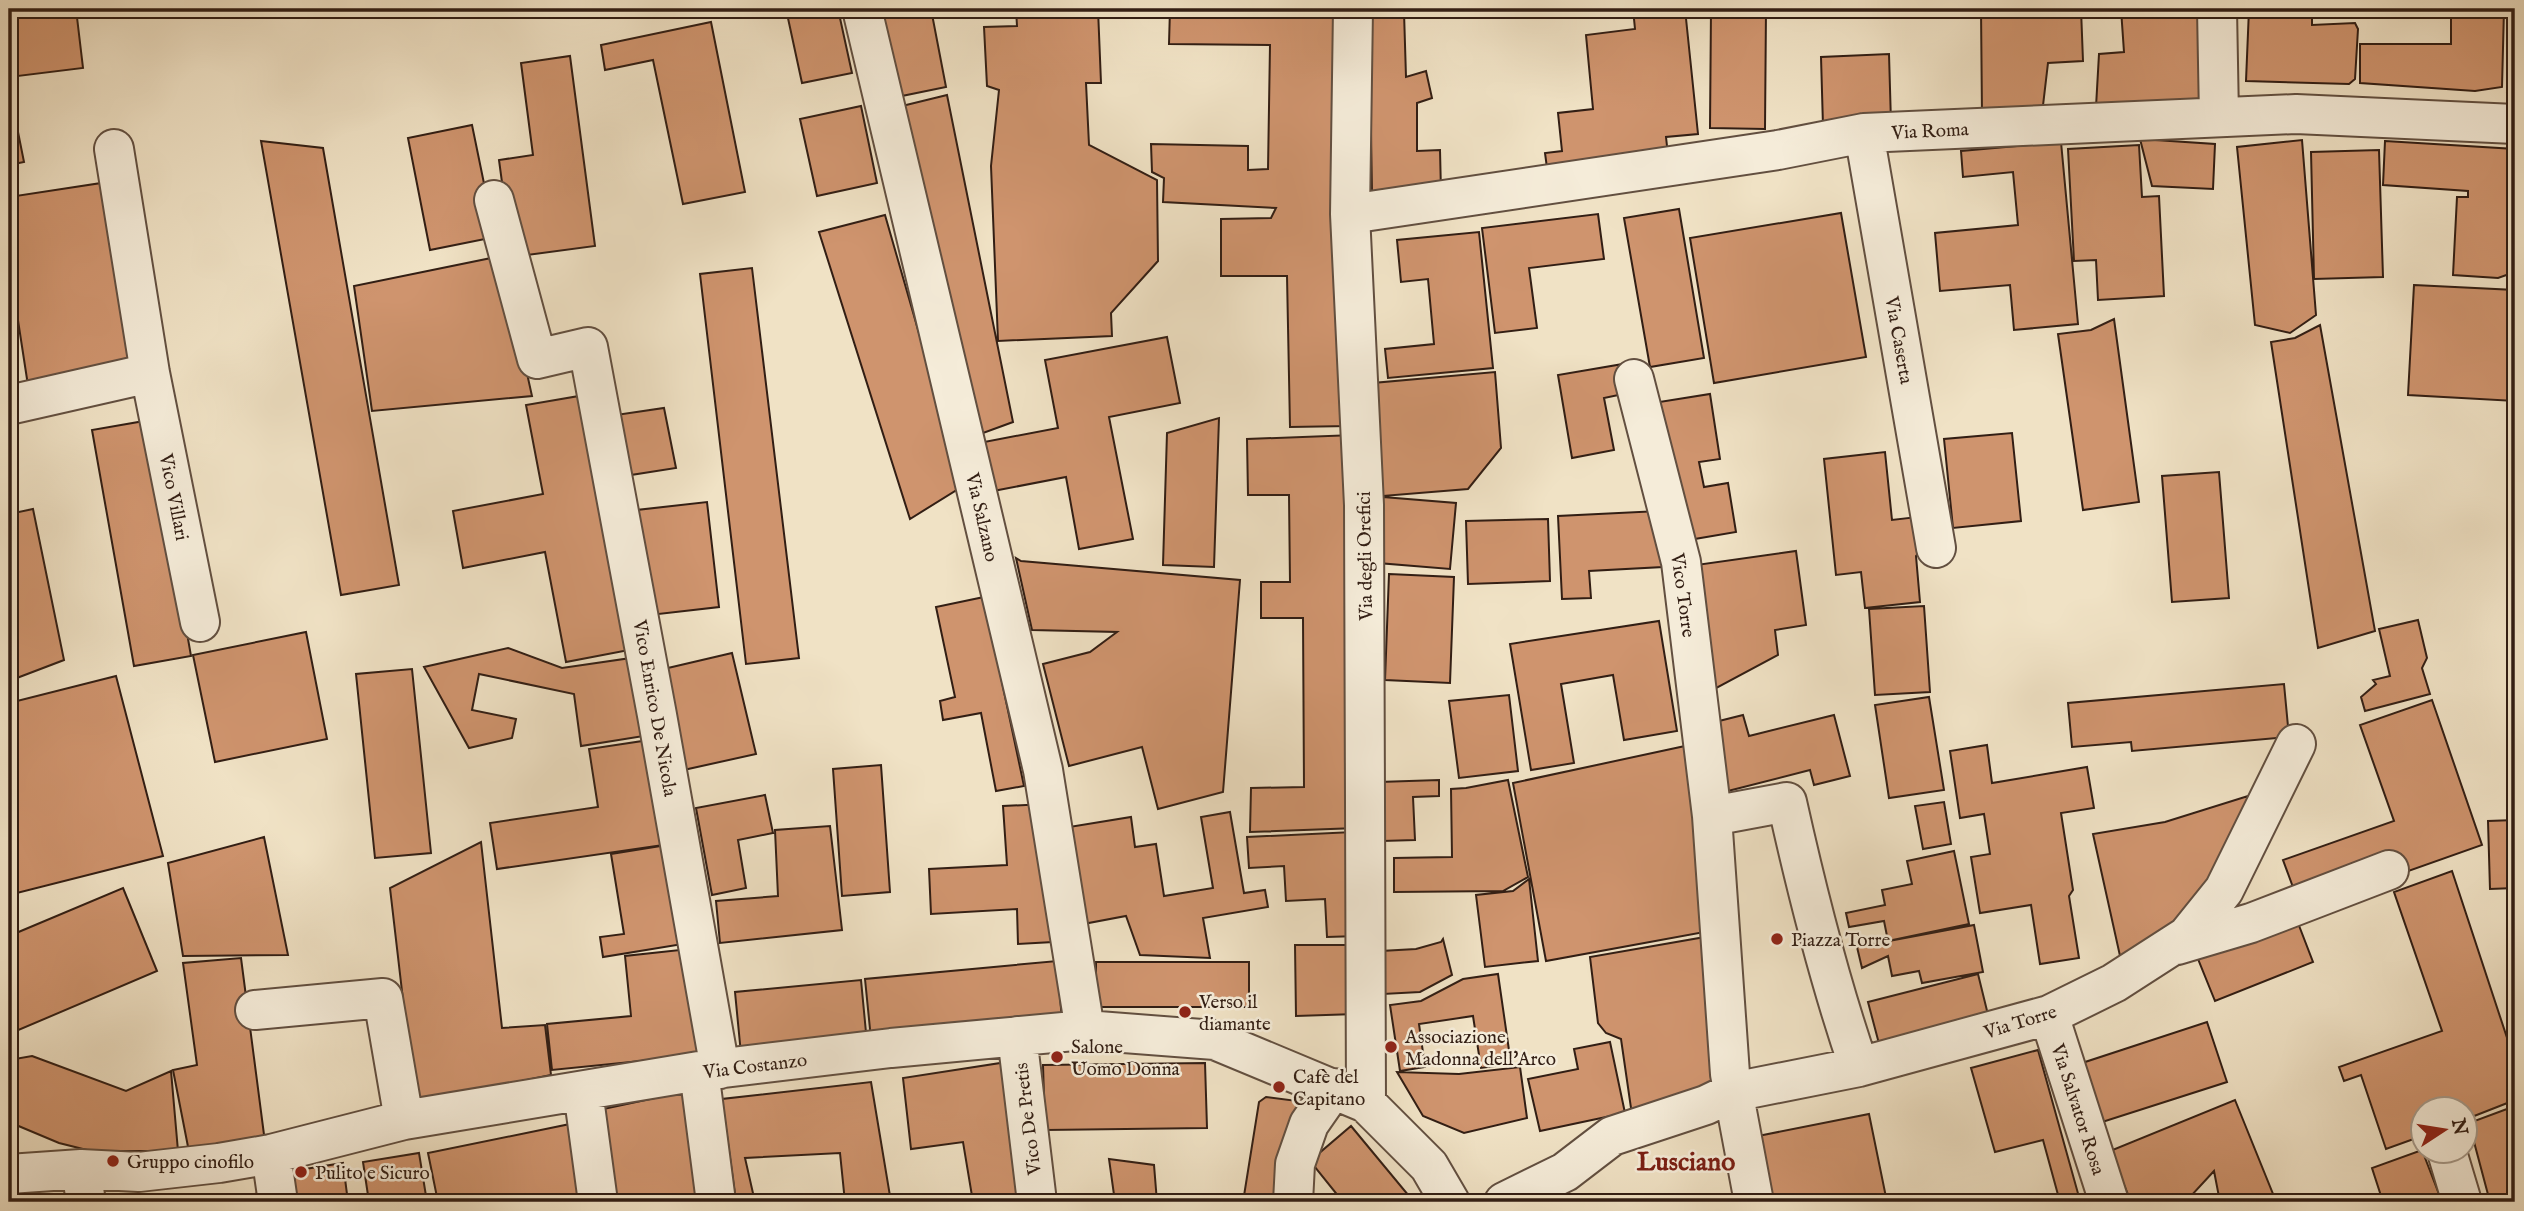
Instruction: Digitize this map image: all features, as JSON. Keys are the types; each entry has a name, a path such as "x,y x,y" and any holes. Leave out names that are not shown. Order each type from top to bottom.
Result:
{"street":[{"name":"Via Salzano","path":"862,9 1043,770 1085,1030"},
{"name":"Via degli Orefici","path":"1350,1096 1364,505 1350,214 1353,9"},
{"path":"2217,9 2219,117"},
{"name":"Via Roma","path":"1350,214 1778,150 1864,133 2296,114 2515,124"},
{"name":"Via Caserta","path":"1864,133 1936,548"},
{"name":"Vico Villari","path":"114,149 150,373 200,622"},
{"name":"Vico Enrico De Nicola","path":"494,200 537,359 588,347 657,715 710,1070 716,1202"},
{"path":"9,405 150,373"},
{"name":"Vico Torre","path":"1634,379 1681,562 1712,816"},
{"name":"Via Torre","path":"1859,1067 2049,1015 2114,983 2187,936 2224,890 2296,744"},
{"path":"1504,1202 1565,1171 1612,1136 1706,1105 1734,1092 1859,1067 1827,970 1787,802 1712,816 1730,1074 1734,1092 1754,1202"},
{"name":"Via Torre","path":"2169,947 2251,923 2389,870"},
{"path":"255,1010 383,998 404,1120"},
{"name":"Via Salvator Rosa","path":"2049,1015 2109,1202"},
{"name":"Via Costanzo","path":"9,1174 83,1186 122,1173 219,1163 271,1154 404,1120 710,1070 891,1048 1085,1030 1215,1040 1350,1096 1429,1166 1450,1202"},
{"name":"Vico De Pretis","path":"1017,1036 1037,1202"},
{"path":"583,1091 598,1202"},
{"path":"1293,1202 1295,1164 1309,1124 1350,1096"},
{"path":"271,1154 278,1202"},
{"path":"2451,1166 2462,1202"}],"building":[{"path":"10,9 76,9 83,68 18,76"},
{"path":"786,9 838,9 852,73 802,83"},
{"path":"871,9 931,9 946,87 892,98"},
{"path":"1016,9 1098,9 1101,83 1086,83 1089,145 1157,180 1158,261 1111,313 1112,336 998,341 991,166 999,90 987,86 984,27 1017,26"},
{"path":"1170,9 1341,9 1349,426 1290,427 1287,276 1221,276 1221,219 1271,218 1276,208 1163,202 1164,178 1152,172 1151,144 1248,146 1248,170 1268,169 1270,45 1169,44"},
{"path":"1633,9 1685,9 1698,134 1666,137 1668,155 1547,168 1545,153 1562,151 1558,113 1593,109 1586,35 1635,29"},
{"path":"1711,9 1766,9 1765,129 1710,128"},
{"path":"1981,9 2081,9 2083,61 2048,63 2042,114 1982,116"},
{"path":"2121,9 2199,9 2204,102 2096,107 2099,54 2124,52"},
{"path":"2249,9 2312,9 2312,25 2355,23 2358,29 2355,79 2349,84 2246,81"},
{"path":"2451,9 2504,9 2502,87 2475,91 2360,83 2360,44 2451,44"},
{"path":"2510,9 2515,9 2515,92 2507,92"},
{"path":"1404,12 1406,77 1426,71 1432,98 1417,103 1417,151 1440,150 1441,192 1372,194 1369,13"},
{"path":"711,22 745,192 683,204 653,60 605,70 601,45"},
{"path":"1889,54 1891,123 1823,126 1821,57"},
{"path":"570,56 595,246 512,257 499,160 533,155 521,63"},
{"path":"9,87 24,162 9,165"},
{"path":"947,95 1013,422 975,436 902,106"},
{"path":"861,106 877,183 817,196 800,119"},
{"path":"472,125 495,237 430,250 408,138"},
{"path":"2140,139 2215,144 2213,189 2152,186"},
{"path":"2302,140 2316,315 2290,333 2255,325 2237,147"},
{"path":"261,141 323,148 399,585 341,595"},
{"path":"2385,141 2515,149 2515,272 2498,278 2453,275 2457,197 2468,197 2468,191 2383,185"},
{"path":"2061,142 2078,324 2014,330 2010,285 1940,291 1935,233 2018,225 2013,172 1963,177 1961,151"},
{"path":"2139,145 2142,197 2159,196 2164,296 2098,300 2096,260 2074,261 2068,149"},
{"path":"2379,150 2383,277 2314,279 2311,152"},
{"path":"108,182 138,375 29,392 9,262 9,197"},
{"path":"1679,209 1704,358 1650,367 1624,218"},
{"path":"1841,213 1866,357 1714,383 1690,238"},
{"path":"1598,214 1604,259 1529,268 1537,328 1495,333 1482,228"},
{"path":"885,215 963,486 910,519 819,232"},
{"path":"1479,232 1493,368 1388,378 1385,349 1434,344 1428,279 1401,282 1397,240"},
{"path":"501,256 532,396 372,411 354,286"},
{"path":"752,268 799,658 746,664 700,274"},
{"path":"2414,285 2515,290 2515,401 2408,395"},
{"path":"2114,319 2139,502 2083,510 2058,334 2091,330"},
{"path":"2320,325 2375,631 2318,648 2271,342 2295,338"},
{"path":"9,332 20,397 9,399"},
{"path":"1167,337 1180,403 1109,417 1133,539 1079,549 1066,477 988,492 979,443 1058,428 1045,360"},
{"path":"1623,364 1628,393 1604,398 1614,450 1572,458 1558,375"},
{"path":"1495,372 1501,448 1468,489 1383,496 1373,383"},
{"path":"1710,394 1720,459 1699,462 1704,487 1728,483 1736,532 1677,542 1653,403"},
{"path":"579,396 629,650 566,662 545,552 463,568 453,511 543,494 526,405"},
{"path":"664,408 676,468 618,477 609,416"},
{"path":"1219,418 1214,567 1163,565 1167,433"},
{"path":"150,420 191,656 134,666 92,430"},
{"path":"2012,433 2021,521 1953,528 1944,439"},
{"path":"1354,435 1357,828 1250,832 1251,788 1304,787 1303,618 1261,618 1261,582 1290,582 1289,495 1248,495 1247,439"},
{"path":"1885,452 1892,520 1917,517 1921,550 1916,556 1920,602 1865,608 1861,572 1836,575 1824,459"},
{"path":"2219,472 2229,598 2172,602 2162,476"},
{"path":"1383,497 1456,503 1450,569 1378,563"},
{"path":"707,502 719,607 650,615 637,510"},
{"path":"33,509 64,660 9,681 9,514"},
{"path":"1659,511 1663,567 1589,571 1591,598 1562,599 1558,516"},
{"path":"1548,519 1550,581 1468,584 1466,521"},
{"path":"1796,551 1806,625 1775,630 1778,655 1707,693 1689,566"},
{"path":"1016,558 1021,561 1240,580 1223,792 1158,809 1142,747 1069,766 1043,664 1090,652 1117,632 1032,630"},
{"path":"1389,574 1454,577 1450,683 1385,680"},
{"path":"984,597 1024,786 996,791 981,713 943,720 940,701 955,697 936,607"},
{"path":"1924,606 1930,692 1875,695 1869,609"},
{"path":"2418,620 2427,658 2422,668 2430,694 2365,711 2361,697 2376,684 2373,680 2390,676 2379,629"},
{"path":"1659,621 1677,731 1624,740 1613,675 1561,684 1574,763 1531,770 1510,644"},
{"path":"306,632 327,739 215,762 193,655"},
{"path":"508,648 562,668 638,657 650,735 581,746 574,694 479,674 472,710 516,719 512,738 469,748 424,667"},
{"path":"732,653 756,754 679,771 655,671"},
{"path":"412,669 431,853 375,858 356,674"},
{"path":"116,676 163,856 9,895 9,703"},
{"path":"2284,684 2289,737 2132,751 2131,742 2072,747 2068,703"},
{"path":"1509,695 1518,771 1459,778 1449,701"},
{"path":"1929,697 1944,790 1889,798 1875,705"},
{"path":"2432,700 2482,845 2301,909 2283,860 2394,821 2360,725"},
{"path":"1743,715 1749,736 1834,715 1850,776 1814,785 1810,770 1724,792 1707,724"},
{"path":"656,739 677,843 497,869 490,823 598,807 589,749"},
{"path":"1987,745 1992,783 2087,767 2094,808 2061,813 2073,890 2069,896 2079,958 2040,964 2031,905 1980,913 1971,857 1990,854 1984,814 1960,818 1950,751"},
{"path":"1685,746 1710,931 1546,961 1513,783"},
{"path":"881,765 890,892 842,896 833,769"},
{"path":"1439,780 1439,796 1413,797 1415,840 1382,841 1379,782"},
{"path":"1508,780 1528,877 1503,891 1394,892 1394,858 1452,857 1451,789"},
{"path":"765,795 773,833 738,840 746,888 712,895 696,808"},
{"path":"2248,796 2232,855 2178,940 2124,974 2093,834 2165,822"},
{"path":"1944,802 1951,844 1923,849 1915,806"},
{"path":"1046,804 1053,942 1018,944 1017,909 931,914 929,869 1007,865 1003,806"},
{"path":"1230,812 1244,893 1265,890 1268,907 1203,918 1210,958 1140,955 1126,916 1078,925 1063,828 1131,817 1135,847 1156,844 1164,896 1213,888 1201,817"},
{"path":"2515,820 2515,888 2490,889 2488,821"},
{"path":"830,826 842,930 720,943 716,901 778,896 775,830"},
{"path":"1353,832 1358,936 1327,937 1325,899 1286,901 1284,866 1249,868 1247,837"},
{"path":"264,837 288,955 183,956 168,863"},
{"path":"481,842 502,1028 545,1025 551,1075 415,1103 390,888"},
{"path":"673,844 689,943 603,957 600,937 624,934 611,854"},
{"path":"1954,851 1969,924 1888,941 1884,921 1849,927 1846,913 1885,905 1882,890 1912,884 1907,861"},
{"path":"2452,871 2515,1062 2515,1100 2478,1115 2478,1096 2408,1096 2408,1141 2386,1149 2361,1075 2344,1081 2339,1067 2442,1031 2394,892"},
{"path":"1529,879 1538,961 1485,967 1476,895 1513,891"},
{"path":"123,888 157,971 9,1034 9,936"},
{"path":"2293,910 2313,962 2215,1001 2194,949"},
{"path":"1974,925 1983,972 1922,983 1919,971 1892,976 1888,956 1862,968 1857,947"},
{"path":"1705,937 1714,1090 1632,1115 1621,1039 1606,1033 1598,1023 1590,957"},
{"path":"1443,939 1452,975 1420,992 1383,994 1381,951 1416,949 1441,942"},
{"path":"1295,945 1355,945 1356,1014 1296,1016"},
{"path":"689,949 700,1055 552,1070 547,1024 631,1016 625,956"},
{"path":"241,958 266,1150 191,1162 173,1070 197,1065 183,963"},
{"path":"1057,961 1062,1020 871,1039 865,979"},
{"path":"1096,962 1249,962 1249,1007 1096,1007"},
{"path":"1498,974 1511,1064 1481,1068 1473,1016 1419,1024 1425,1067 1400,1071 1390,1005 1421,1001 1463,979"},
{"path":"1978,974 1991,1027 1882,1055 1868,1002"},
{"path":"861,980 867,1043 741,1054 735,992"},
{"path":"2207,1022 2227,1082 2096,1124 2076,1065"},
{"path":"1610,1042 1625,1113 1540,1131 1528,1079 1578,1069 1574,1049"},
{"path":"2038,1050 2079,1197 2060,1202 2043,1140 1995,1152 1971,1068"},
{"path":"32,1056 126,1091 171,1071 178,1151 91,1151 59,1143 9,1122 9,1060"},
{"path":"1007,1062 1025,1202 973,1202 963,1142 911,1149 903,1078"},
{"path":"1205,1063 1207,1128 1045,1130 1043,1065"},
{"path":"1520,1067 1527,1118 1464,1133 1423,1116 1397,1072 1459,1074"},
{"path":"871,1082 891,1202 845,1202 840,1153 745,1158 755,1202 736,1202 722,1099"},
{"path":"683,1092 698,1202 608,1202 594,1111"},
{"path":"1266,1097 1305,1102 1288,1202 1243,1202 1259,1102"},
{"path":"2235,1100 2273,1194 2253,1202 2220,1202 2214,1171 2191,1196 2175,1202 2131,1202 2110,1151"},
{"path":"2515,1106 2515,1201 2490,1202 2478,1157 2478,1120"},
{"path":"1869,1114 1887,1202 1771,1202 1758,1136"},
{"path":"570,1124 583,1202 438,1202 428,1153"},
{"path":"1351,1126 1414,1202 1343,1202 1310,1161"},
{"path":"419,1153 427,1202 369,1202 363,1162"},
{"path":"2408,1155 2408,1166 2428,1166 2442,1202 2383,1202 2372,1168"},
{"path":"1109,1159 1154,1165 1157,1202 1115,1202"},
{"path":"343,1163 348,1202 291,1202 286,1172"},
{"path":"261,1193 262,1202 196,1202"}],"place":[{"name":"Piazza Torre","path":"1777,939"},
{"name":"Verso il diamante","path":"1185,1012"},
{"name":"Associazione Madonna dell'Arco","path":"1391,1047"},
{"name":"Salone Uomo Donna","path":"1057,1057"},
{"name":"Cafè del Capitano","path":"1279,1087"},
{"name":"Gruppo cinofilo","path":"113,1161"},
{"name":"Pulito e Sicuro","path":"301,1172"}],"district":[{"name":"Lusciano","path":"1686,1161"}]}
